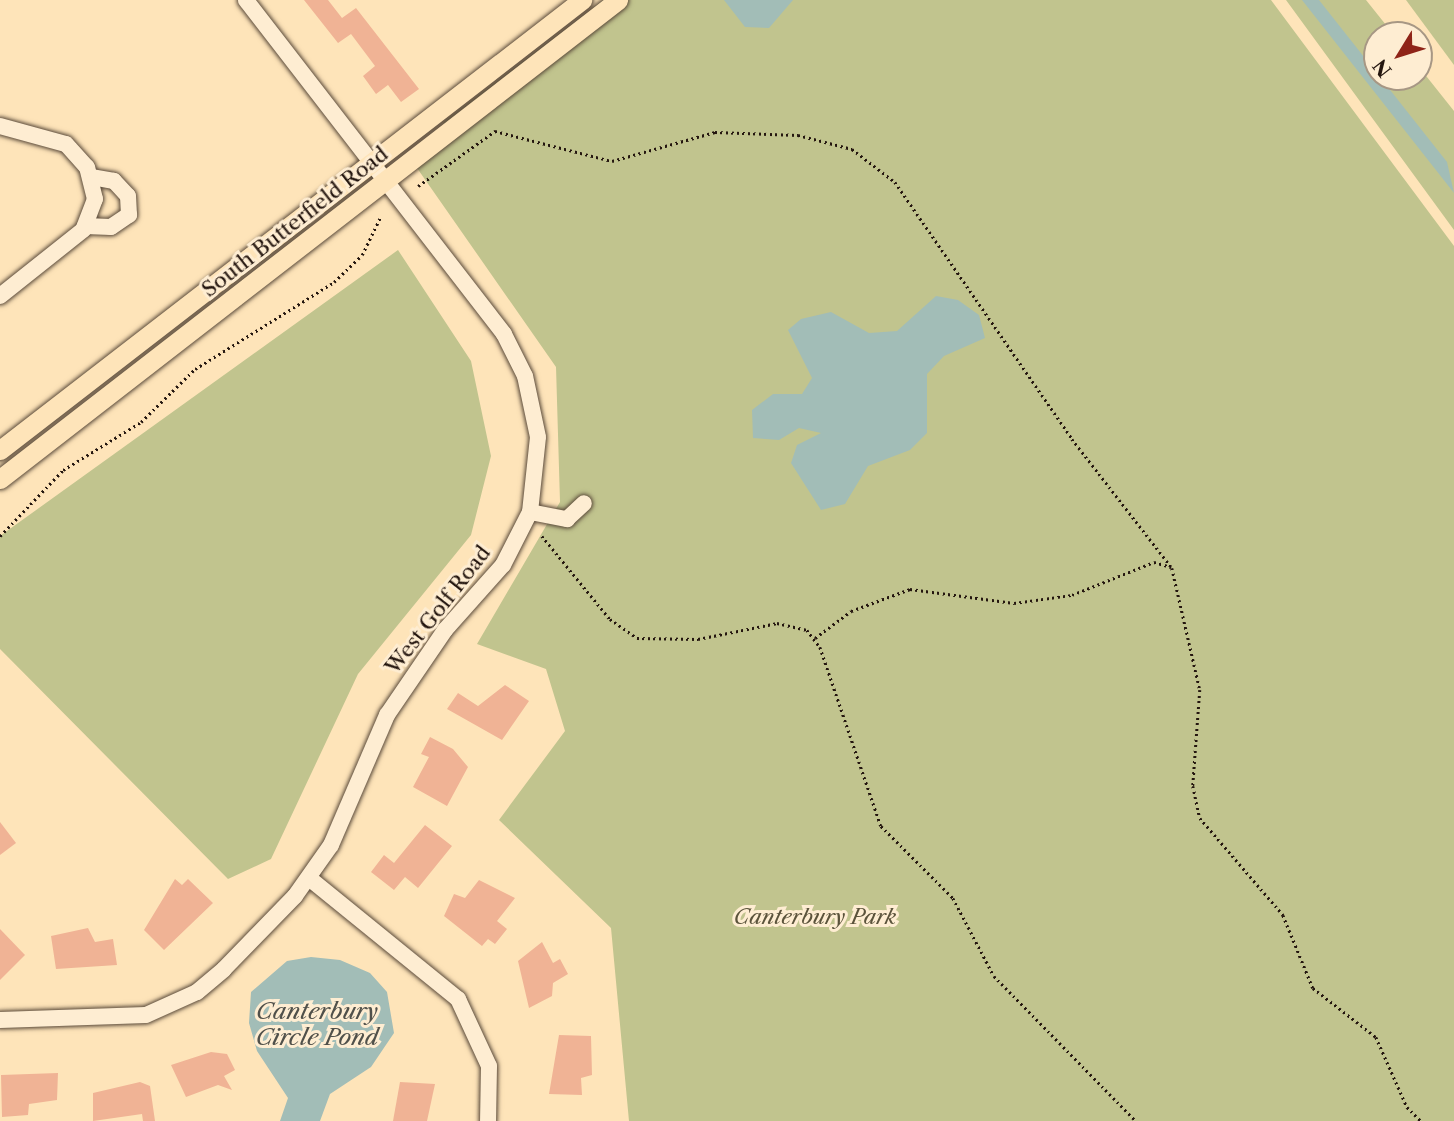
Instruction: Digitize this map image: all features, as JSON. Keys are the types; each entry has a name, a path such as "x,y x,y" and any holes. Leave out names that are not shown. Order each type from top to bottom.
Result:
{"main road":[{"name":"South Butterfield Road","path":"0,480 582,0"},
{"name":"South Butterfield Road","path":"0,450 379,170 618,0"}],"street":[{"name":"West Golf Road","path":"0,1020 119,1020 171,1006 224,969 309,878 346,816 387,715 445,630 503,565 530,512 538,437 525,376 504,334 246,0"},
{"path":"0,126 66,144 92,177 95,199 85,226 0,296"},
{"path":"85,226 111,227 129,215 128,196 114,181 92,177"},
{"path":"530,512 567,519 584,503"},
{"path":"309,878 458,999 489,1066 488,1121"}],"path":[{"path":"418,186 495,131 612,162 734,131 798,135 852,149 912,204 1072,439 1172,568 1200,690 1193,786 1200,818 1283,915 1314,988 1376,1037 1407,1107 1421,1121"},
{"path":"0,536 63,470 141,422 195,369 334,282 362,255 381,216"},
{"path":"542,536 610,619 637,638 698,639 778,623 800,625 815,638 881,826 953,898 994,976 1136,1121"},
{"path":"815,638 851,611 910,589 1014,603 1072,594 1154,562 1172,568"}],"green space":[{"name":"Canterbury Park","path":"603,0 1271,0 1454,246 1454,1121 629,1121 611,928 499,820 565,731 546,669 477,644 560,502 556,367 417,168 456,138 443,122"},
{"path":"1286,0 1366,0 1383,21 1363,21 1363,91 1433,91 1433,85 1454,111 1454,230"},
{"path":"1406,0 1454,0 1454,65 1433,37 1433,21 1422,21"},
{"path":"398,250 471,361 491,456 471,535 358,674 271,859 228,879 0,649 0,536"}],"water":[{"path":"724,0 793,0 769,28 745,27"},
{"path":"1302,0 1319,0 1363,56 1363,77"},
{"path":"1374,91 1391,91 1447,162 1454,193"},
{"path":"936,296 958,300 979,315 985,338 944,356 927,374 927,433 910,450 868,466 845,504 821,510 791,463 797,445 821,433 799,428 779,440 753,438 752,410 773,394 802,394 812,378 788,330 801,319 831,312 869,333 897,331"},
{"name":"Canterbury Circle Pond","path":"311,957 340,960 370,973 387,992 394,1033 371,1067 330,1094 320,1121 280,1121 288,1098 257,1051 249,1023 251,992 287,961"}],"building":[{"path":"304,0 328,0 342,18 356,8 419,89 401,102 388,85 376,94 363,76 375,66 351,34 338,43"},
{"path":"505,685 529,701 502,740 447,709 458,693 478,706"},
{"path":"430,737 453,749 468,767 447,806 413,787 429,757 421,754"},
{"path":"0,822 16,843 0,855"},
{"path":"425,825 452,846 418,888 405,877 394,890 371,872 384,855 394,863"},
{"path":"175,879 182,885 188,879 213,903 164,950 144,930"},
{"path":"479,880 515,898 497,921 507,929 495,944 488,939 482,946 444,916 454,894 465,898"},
{"path":"88,928 95,942 113,939 117,965 56,969 51,936"},
{"path":"0,929 25,955 0,980"},
{"path":"542,942 553,963 560,959 568,974 553,983 552,996 529,1008 518,961"},
{"path":"559,1035 591,1036 592,1075 581,1078 582,1095 549,1094"},
{"path":"211,1052 227,1054 235,1070 224,1076 232,1090 218,1085 186,1097 171,1065"},
{"path":"58,1073 57,1100 29,1104 28,1115 2,1117 1,1075"},
{"path":"140,1082 150,1086 155,1121 143,1121 142,1114 93,1121 93,1093"},
{"path":"400,1082 435,1084 427,1121 393,1121"}]}
